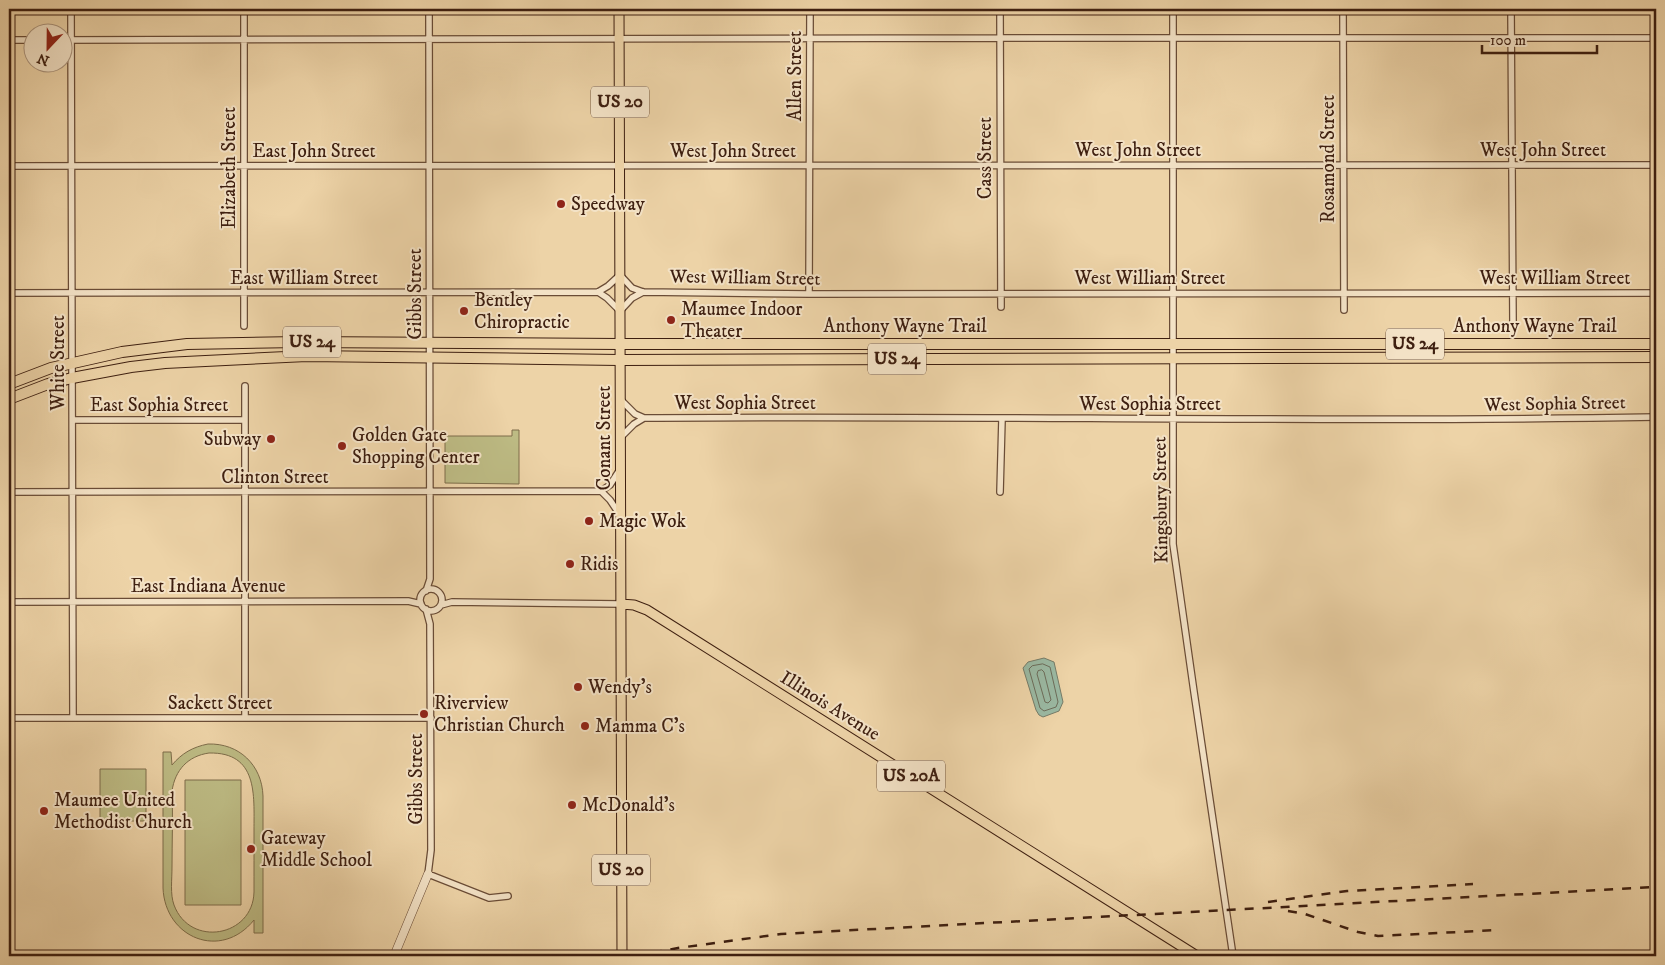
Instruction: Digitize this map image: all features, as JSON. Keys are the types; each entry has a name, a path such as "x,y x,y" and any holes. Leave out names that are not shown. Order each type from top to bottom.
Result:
{"highway":[{"name":"Anthony Wayne Trail","path":"9,384 51,368 122,352 187,344 1656,344"},
{"name":"Anthony Wayne Trail","path":"9,399 48,384 131,367 174,362 307,356 620,360 1656,357"}],"main road":[{"name":"Conant Street","path":"619,9 622,956"},
{"name":"Illinois Avenue","path":"621,604 634,605 647,610 1196,956"}],"street":[{"name":"White Street","path":"72,9 72,22"},
{"name":"Elizabeth Street","path":"244,9 244,326"},
{"name":"Gibbs Street","path":"426,591 430,579 429,9"},
{"name":"Allen Street","path":"809,294 810,9"},
{"name":"Cass Street","path":"1000,9 1001,307"},
{"name":"Kingsbury Street","path":"1173,9 1174,544 1194,692 1234,956"},
{"name":"Rosamond Street","path":"1343,9 1344,310"},
{"path":"1511,9 1513,324"},
{"path":"72,40 1656,38"},
{"path":"9,40 22,40"},
{"name":"White Street","path":"72,72 72,718"},
{"name":"West John Street","path":"620,166 1656,165"},
{"name":"East John Street","path":"9,166 620,166"},
{"path":"620,275 598,292 620,311"},
{"name":"West William Street","path":"620,275 632,288 643,292 809,294 1656,293"},
{"name":"East William Street","path":"9,293 598,292"},
{"name":"West William Street","path":"620,311 632,298 643,292"},
{"path":"245,386 245,718"},
{"path":"620,400 635,414 644,418"},
{"name":"West Sophia Street","path":"644,418 1506,420 1656,417"},
{"path":"620,438 634,424 644,418"},
{"path":"1000,492 1002,419"},
{"name":"East Sophia Street","path":"73,420 245,420"},
{"path":"620,469 616,478 601,492 610,500 620,515"},
{"name":"Clinton Street","path":"9,492 601,492"},
{"path":"430,579 441,596 452,602"},
{"path":"437,591 426,591 421,596 422,604 426,609 435,610 441,605 452,602 621,604"},
{"name":"East Indiana Avenue","path":"408,601 421,596"},
{"path":"441,596 441,605"},
{"name":"East Indiana Avenue","path":"9,602 408,601 422,604"},
{"name":"Gibbs Street","path":"426,609 430,624 431,718 431,850 428,874"},
{"name":"Gibbs Street","path":"430,624 435,610"},
{"name":"Sackett Street","path":"9,718 431,718"},
{"path":"394,956 428,874 489,898 508,896"}],"shaded area":[{"path":"512,430 519,430 519,484 445,483 445,436 512,436"},
{"path":"203,745 230,747 239,752 253,766 262,785 263,933 254,933 254,920 241,932 226,939 211,941 197,938 184,931 173,920 166,905 163,888 163,752 171,752 172,765 184,754","holes":["209,753 225,755 237,760 245,768 253,790 254,892 251,907 243,919 232,927 220,932 206,932 193,927 182,919 173,901 172,791 179,771 189,761"]},
{"path":"100,769 146,769 146,821 100,821"},
{"path":"185,780 241,780 241,905 185,905"}],"water":[{"path":"1044,658 1054,662 1063,702 1059,711 1043,717 1036,710 1023,668 1028,662"}],"railway":[{"path":"1268,902 1347,891 1473,884"},
{"path":"635,956 678,948 781,934 1656,887"},
{"path":"1288,911 1305,914 1358,932 1378,936 1498,930"}],"place":[{"name":"Speedway","path":"561,204"},
{"name":"Bentley Chiropractic","path":"464,311"},
{"name":"Maumee Indoor Theater","path":"671,320"},
{"name":"Subway","path":"271,439"},
{"name":"Golden Gate Shopping Center","path":"342,446"},
{"name":"Magic Wok","path":"589,521"},
{"name":"Ridis","path":"570,564"},
{"name":"Wendy's","path":"578,687"},
{"name":"Riverview Christian Church","path":"424,714"},
{"name":"Mamma C's","path":"585,726"},
{"name":"McDonald's","path":"572,805"},
{"name":"Maumee United Methodist Church","path":"44,811"},
{"name":"Gateway Middle School","path":"251,849"}]}
